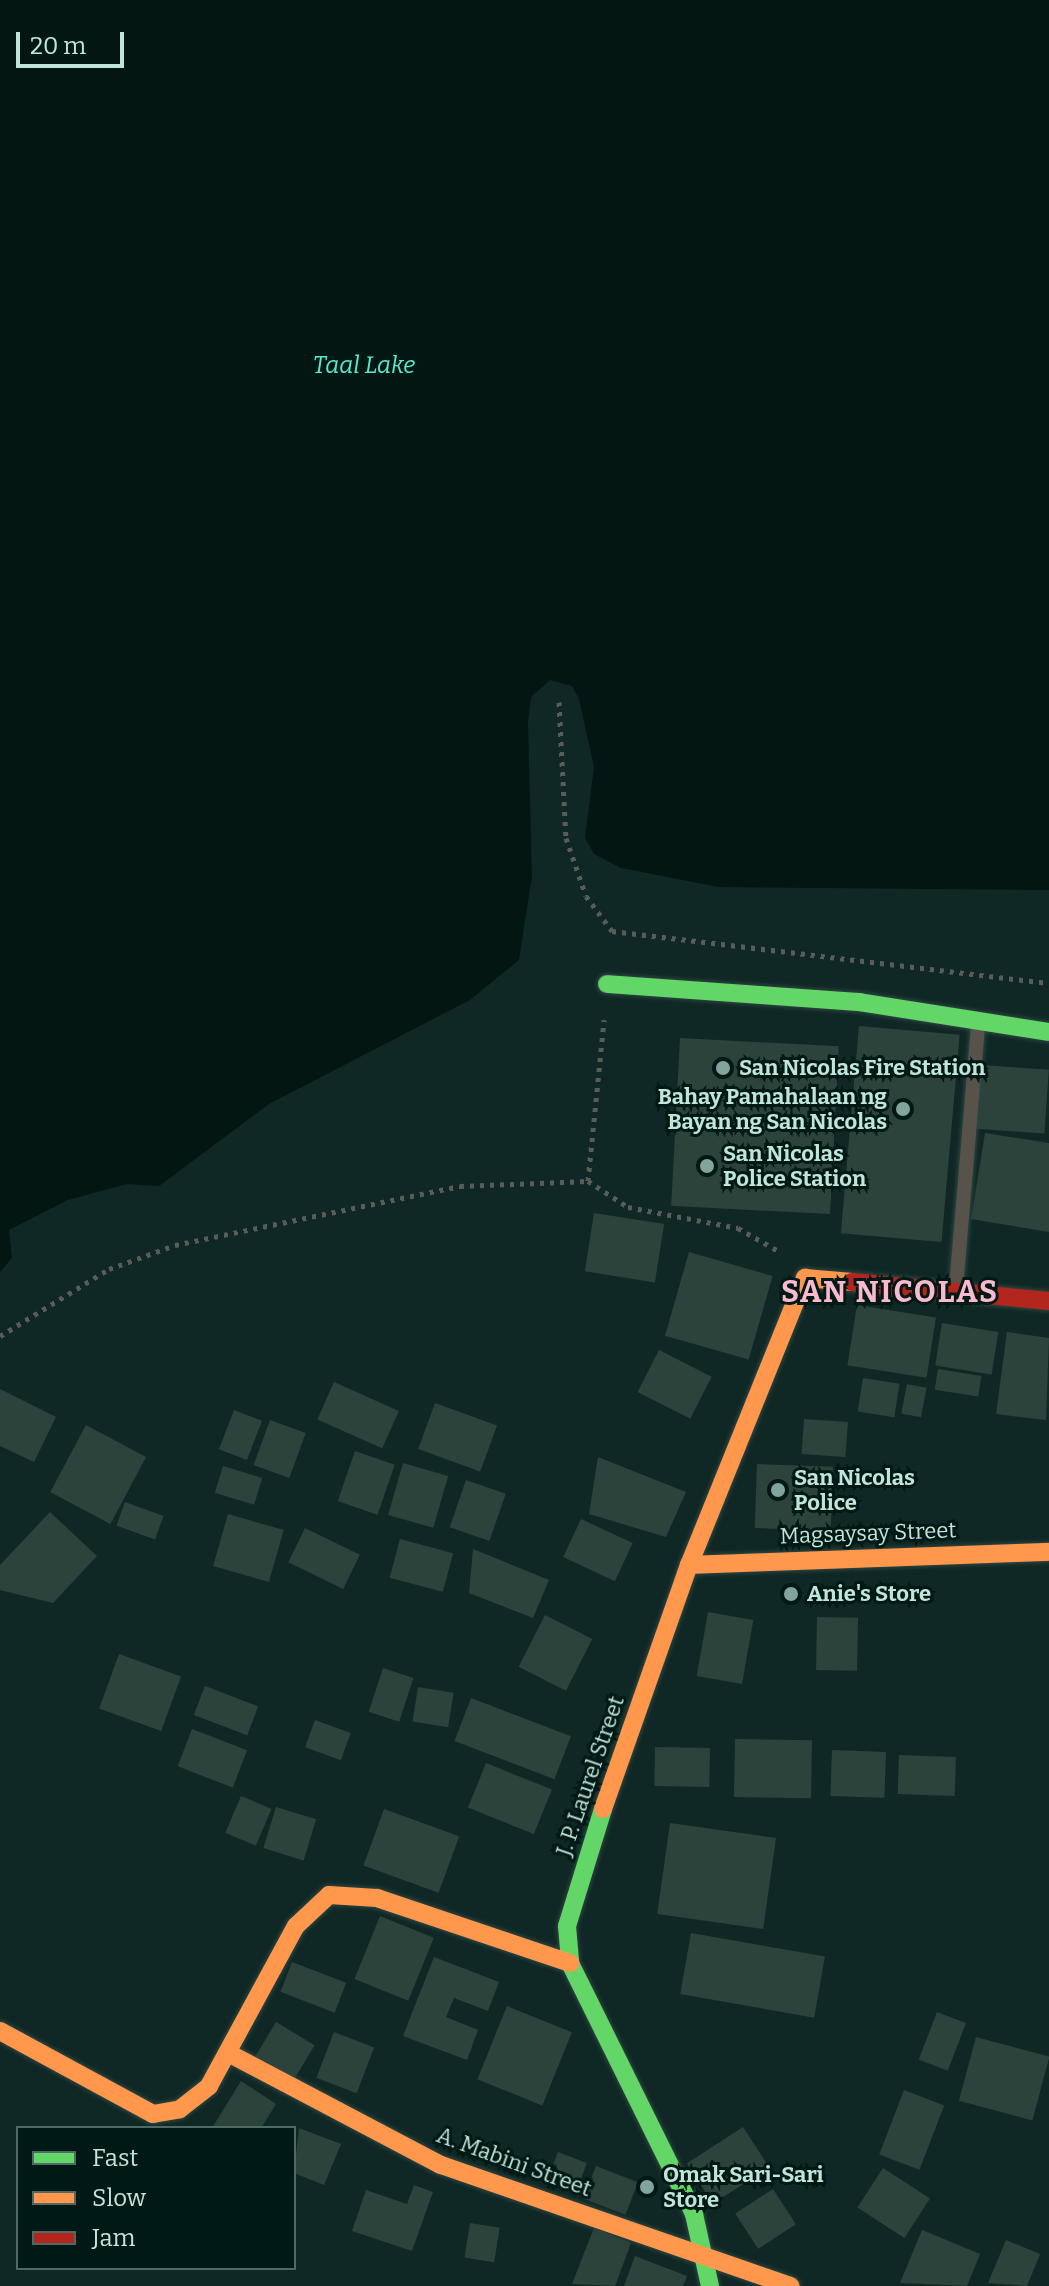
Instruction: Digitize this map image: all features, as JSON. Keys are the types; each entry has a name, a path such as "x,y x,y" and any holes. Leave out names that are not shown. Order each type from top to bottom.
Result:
{"street":[{"path":"607,984 979,1018 1049,1032"},
{"path":"805,1278 1049,1301"},
{"name":"J. P. Laurel Street","path":"710,2286 707,2255 694,2214 570,1963 567,1926 582,1869 689,1565 805,1278"},
{"name":"Magsaysay Street","path":"689,1565 1049,1552"},
{"path":"0,2031 153,2114 180,2109 232,2055 296,1926 329,1895 364,1894 570,1963"},
{"name":"A. Mabini Street","path":"232,2055 441,2165 791,2286"}],"lane":[{"path":"956,1292 979,1018"}],"path":[{"path":"559,702 566,838 586,896 612,931 1049,983"},
{"path":"588,1181 607,984"},
{"path":"0,1336 109,1269 189,1241 383,1196 588,1181 628,1207 752,1233 805,1278"}],"water":[{"name":"Taal Lake","path":"0,0 1049,0 1049,890 718,887 621,868 594,854 585,838 594,767 579,699 572,686 550,680 531,697 528,722 532,876 519,960 470,1000 269,1104 159,1186 127,1184 68,1200 9,1230 12,1258 0,1272"}],"building":[{"name":"Bahay Pamahalaan ng Bayan ng San Nicolas","path":"859,1026 960,1035 941,1242 841,1233"},
{"path":"680,1038 839,1046 830,1214 671,1206"},
{"path":"981,1065 1049,1070 1044,1134 977,1129"},
{"path":"985,1133 1049,1143 1049,1232 971,1219"},
{"path":"594,1213 664,1224 655,1282 585,1271"},
{"path":"689,1252 773,1276 749,1360 665,1336"},
{"path":"857,1305 936,1318 926,1378 847,1365"},
{"path":"942,1323 998,1332 992,1374 935,1365"},
{"path":"1007,1332 1049,1338 1046,1420 996,1414"},
{"path":"659,1350 712,1377 690,1419 638,1392"},
{"path":"938,1369 981,1376 978,1397 935,1390"},
{"path":"863,1378 900,1384 894,1417 858,1412"},
{"path":"334,1382 399,1411 382,1448 317,1419"},
{"path":"907,1384 927,1388 921,1417 901,1413"},
{"path":"0,1389 56,1417 34,1462 0,1446"},
{"path":"435,1403 497,1426 480,1472 418,1449"},
{"path":"234,1410 262,1421 247,1460 219,1449"},
{"path":"804,1419 848,1422 845,1457 802,1454"},
{"path":"270,1420 306,1433 289,1478 254,1465"},
{"path":"86,1425 146,1457 110,1524 50,1492"},
{"path":"355,1451 395,1465 377,1515 338,1501"},
{"path":"598,1457 686,1492 666,1537 589,1514"},
{"path":"403,1463 448,1476 433,1528 388,1515"},
{"path":"757,1464 833,1467 831,1531 755,1528"},
{"path":"223,1466 262,1478 254,1505 215,1493"},
{"path":"466,1480 506,1494 489,1541 450,1527"},
{"path":"125,1502 164,1516 155,1540 116,1525"},
{"path":"50,1512 97,1556 53,1603 0,1590 0,1565"},
{"path":"228,1514 284,1530 269,1582 213,1566"},
{"path":"581,1519 633,1543 615,1581 563,1557"},
{"path":"305,1528 360,1555 343,1589 288,1562"},
{"path":"400,1539 453,1553 443,1592 390,1578"},
{"path":"473,1549 549,1580 533,1618 469,1593"},
{"path":"708,1612 753,1620 742,1684 697,1676"},
{"path":"545,1615 592,1639 566,1691 519,1667"},
{"path":"817,1617 858,1618 857,1671 816,1670"},
{"path":"119,1654 181,1677 161,1731 99,1709"},
{"path":"383,1668 413,1678 399,1722 369,1712"},
{"path":"205,1686 258,1706 247,1735 194,1715"},
{"path":"418,1687 454,1693 448,1727 413,1722"},
{"path":"471,1698 571,1736 554,1779 455,1741"},
{"path":"315,1720 351,1733 341,1760 305,1747"},
{"path":"192,1729 247,1750 233,1787 178,1766"},
{"path":"735,1739 812,1740 811,1798 734,1797"},
{"path":"655,1747 710,1748 709,1787 654,1786"},
{"path":"832,1750 886,1752 884,1798 830,1796"},
{"path":"899,1755 956,1757 955,1796 898,1794"},
{"path":"486,1763 552,1790 534,1834 468,1808"},
{"path":"241,1796 271,1809 256,1846 225,1833"},
{"path":"276,1807 316,1819 304,1860 263,1848"},
{"path":"384,1809 459,1836 439,1893 363,1865"},
{"path":"670,1823 776,1838 763,1929 657,1914"},
{"path":"380,1916 434,1938 408,2001 355,1979"},
{"path":"691,1933 825,1957 814,2018 680,1994"},
{"path":"434,1957 499,1982 488,2011 454,1998 446,2017 478,2030 467,2060 403,2036"},
{"path":"292,1962 346,1983 335,2013 281,1992"},
{"path":"507,2006 572,2032 542,2105 477,2079"},
{"path":"937,2012 966,2023 948,2071 919,2060"},
{"path":"276,2022 315,2045 293,2081 254,2058"},
{"path":"334,2032 374,2047 357,2093 316,2078"},
{"path":"976,2037 1049,2057 1032,2120 959,2101"},
{"path":"241,2081 276,2104 262,2126 213,2126"},
{"path":"904,2090 944,2105 919,2170 879,2154"},
{"path":"743,2127 769,2167 713,2204 687,2163"},
{"path":"299,2128 341,2144 324,2185 296,2174"},
{"path":"558,2152 587,2163 576,2192 547,2181"},
{"path":"596,2166 638,2182 625,2215 583,2199"},
{"path":"883,2168 930,2198 904,2238 857,2207"},
{"path":"414,2185 433,2192 412,2251 352,2231 366,2190 407,2204"},
{"path":"773,2189 796,2224 758,2249 735,2214"},
{"path":"470,2223 500,2228 494,2262 465,2258"},
{"path":"594,2228 631,2243 615,2286 572,2284"},
{"path":"922,2230 980,2254 967,2286 900,2283"},
{"path":"1006,2240 1040,2254 1027,2286 988,2283"},
{"path":"635,2256 687,2276 683,2286 624,2286"}],"traffic: fast":[{"path":"607,984 859,1002 1049,1032"},
{"path":"603,1809 567,1926 570,1963 694,2214 710,2286"}],"traffic: slow":[{"path":"603,1809 689,1565 805,1278 852,1282"},
{"path":"689,1565 1049,1552"},
{"path":"0,2031 153,2114 180,2109 209,2086 296,1926 329,1895 377,1898 570,1963"},
{"path":"232,2055 441,2165 791,2286"}],"traffic: jam":[{"path":"852,1282 1049,1301"}],"place":[{"name":"San Nicolas Fire Station","path":"723,1068"},
{"name":"Bahay Pamahalaan ng Bayan ng San Nicolas","path":"903,1109"},
{"name":"San Nicolas Police Station","path":"707,1166"},
{"name":"San Nicolas Police","path":"778,1490"},
{"name":"Anie's Store","path":"791,1594"},
{"name":"Omak Sari-Sari Store","path":"647,2187"}],"district":[{"name":"SAN NICOLAS","path":"890,1292"}]}
